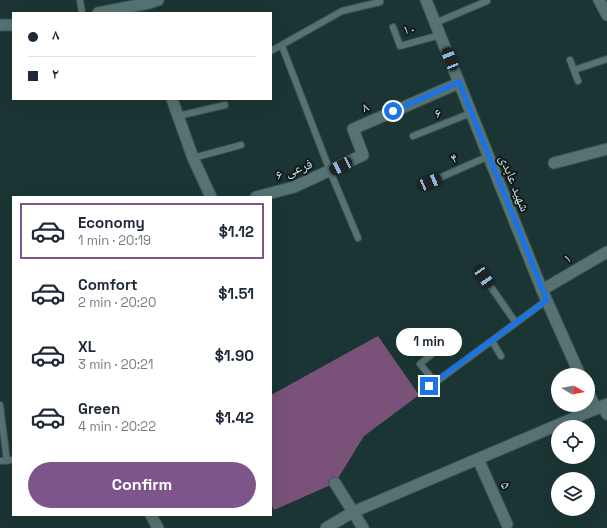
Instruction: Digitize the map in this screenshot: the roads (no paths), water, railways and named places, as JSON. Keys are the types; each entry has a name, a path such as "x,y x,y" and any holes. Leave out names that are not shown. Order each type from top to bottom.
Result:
{"street":[{"path":"103,12 158,0"},
{"name":"شهید عابدی","path":"426,0 545,295 577,368"},
{"path":"599,0 607,15"},
{"path":"0,25 12,25"},
{"name":"۸","path":"363,155 354,129 459,82"},
{"path":"172,100 193,158 211,196"},
{"path":"554,163 607,149"},
{"name":"فرعی ۶","path":"260,196 294,187 330,172 363,155"},
{"name":"۱","path":"545,295 607,252"},
{"path":"326,528 353,512 604,408 595,399"},
{"name":"۵","path":"478,459 507,524"},
{"path":"335,483 363,528"},
{"path":"152,516 158,528"}],"lane":[{"path":"80,0 82,12"},
{"path":"435,23 487,1"},
{"path":"272,51 342,11 380,2"},
{"name":"۱۰","path":"393,27 400,46 440,35"},
{"path":"282,46 330,172 358,238"},
{"path":"574,70 607,59"},
{"path":"570,60 578,80"},
{"path":"178,116 225,105"},
{"name":"۶","path":"413,136 471,113"},
{"path":"193,158 241,145"},
{"name":"۴","path":"430,182 489,156"},
{"path":"484,277 516,323"},
{"path":"429,386 516,323 545,295"},
{"path":"424,338 432,354 420,364 435,382"},
{"path":"492,340 501,356"},
{"path":"0,405 10,460 0,461"}]}
